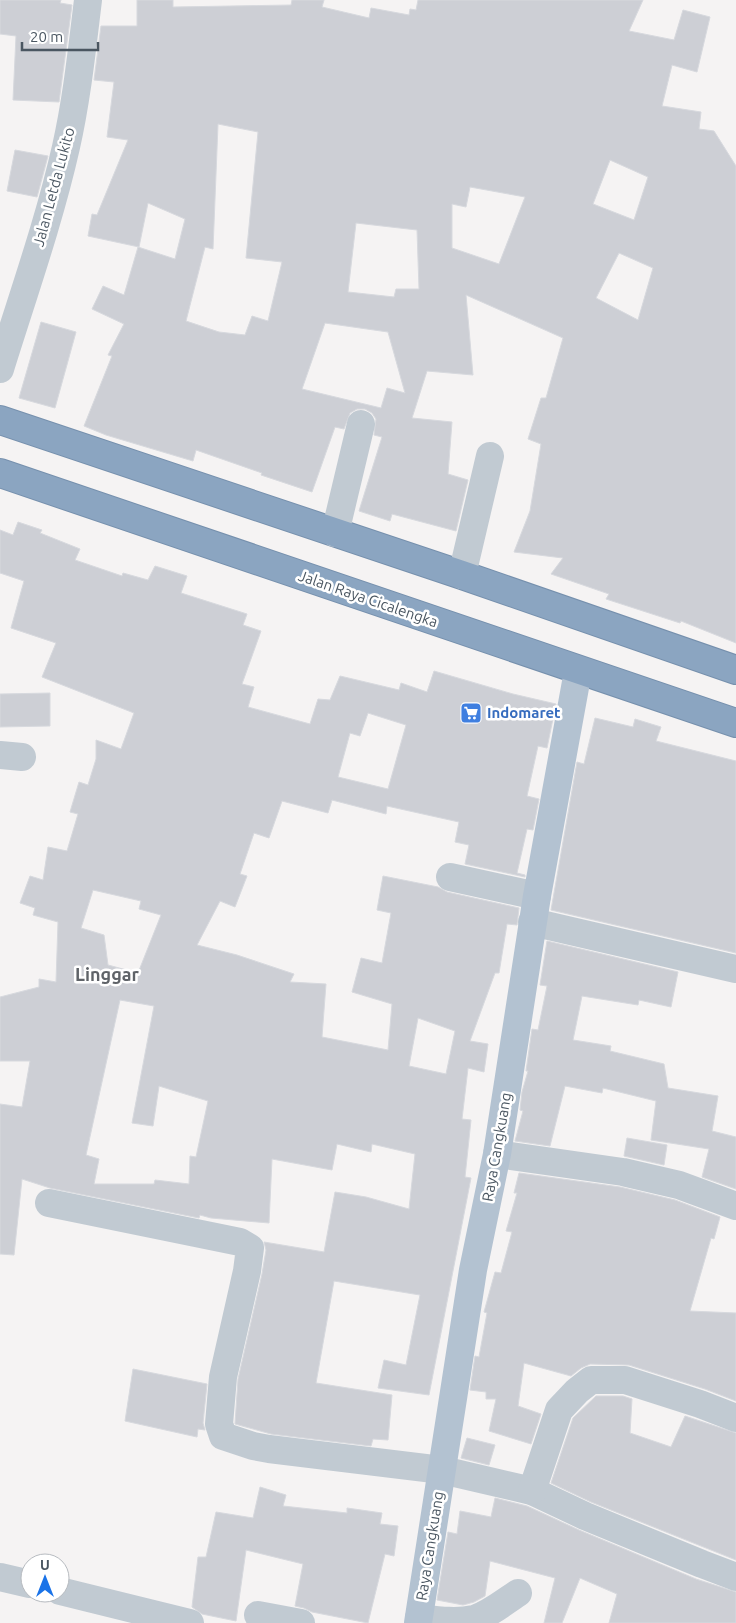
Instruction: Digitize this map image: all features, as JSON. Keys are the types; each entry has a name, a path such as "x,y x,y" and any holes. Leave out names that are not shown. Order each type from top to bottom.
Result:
{"highway":[{"path":"0,420 462,575 736,670"},
{"name":"Jalan Raya Cicalengka","path":"0,473 736,723"}],"main road":[{"name":"Raya Cangkuang","path":"418,1620 477,1252 497,1154 534,909 578,670"}],"street":[{"name":"Jalan Letda Lukito","path":"0,369 50,208 66,145 77,86 88,0"},
{"path":"335,533 361,424"},
{"path":"462,575 490,456"},
{"path":"450,877 534,909 736,969"},
{"path":"497,1154 623,1172 679,1185 736,1206"},
{"path":"48,1203 240,1242 250,1248 247,1271 223,1377 219,1424 223,1436 269,1449 442,1470 532,1491 585,1516 736,1576"},
{"path":"532,1491 559,1410 577,1391 591,1380 625,1380 700,1404 736,1418"},
{"path":"0,1577 20,1582"},
{"path":"70,1593 190,1623"},
{"path":"418,1620 472,1620 484,1615 518,1593"},
{"path":"258,1615 301,1623"}],"building":[{"path":"0,0 61,0 60,3 72,5 59,102 13,100 16,36 0,34"},
{"path":"137,0 173,0 173,7 291,5 292,0 324,0 322,7 369,18 371,8 409,15 410,9 416,10 418,0 643,0 629,31 674,40 683,10 710,17 697,72 672,65 662,106 701,112 699,129 714,131 736,166 736,643 681,621 680,623 606,599 609,594 551,574 563,558 514,552 530,511 541,444 528,439 541,398 546,398 563,338 466,295 473,375 427,371 412,418 452,422 448,474 468,480 456,531 392,514 390,521 359,511 382,437 374,435 376,419 372,413 365,409 357,409 350,413 344,429 335,427 312,492 196,450 193,461 106,435 84,426 112,356 108,355 124,324 92,309 103,286 124,295 138,247 175,259 185,219 148,203 139,247 88,236 92,214 97,215 128,140 107,137 114,82 94,80 101,26 137,26","holes":["218,124 258,132 246,258 282,262 268,321 252,316 245,335 219,332 186,321 205,247 213,249","610,160 648,177 634,220 593,204","470,187 525,197 499,264 452,248 452,204 466,207","356,223 417,230 419,289 396,289 394,297 348,292","619,253 653,268 638,320 596,298","325,323 388,332 405,393 387,388 381,408 302,389"]},
{"path":"15,150 48,156 37,197 7,191"},
{"path":"41,322 76,332 55,408 19,398"},
{"path":"18,522 42,530 40,533 80,549 75,560 122,576 123,573 148,580 155,566 187,576 181,593 247,614 243,625 261,631 242,684 254,687 248,707 310,724 318,699 330,700 340,676 399,690 401,683 427,692 434,671 513,694 556,704 547,748 538,746 527,796 539,799 533,830 527,829 517,873 525,875 525,877 465,864 469,845 455,842 459,822 387,806 386,814 332,800 328,813 282,801 269,838 254,833 240,874 247,876 235,907 220,901 197,945 237,955 294,974 290,982 326,984 322,1037 388,1050 392,1004 352,992 361,958 382,963 391,913 377,910 383,876 438,887 447,892 519,908 517,925 507,924 499,973 495,973 470,1041 488,1044 484,1072 468,1068 462,1119 471,1120 465,1177 471,1178 429,1395 378,1388 384,1360 406,1365 420,1295 334,1281 316,1383 392,1395 388,1440 373,1439 371,1446 271,1434 235,1424 238,1379 262,1274 266,1250 264,1242 324,1252 335,1192 366,1197 409,1209 415,1154 372,1144 371,1152 337,1144 332,1170 272,1159 269,1223 211,1218 200,1215 199,1218 50,1188 22,1179 14,1255 0,1254 0,1104 22,1107 30,1061 0,1061 0,997 39,987 39,979 56,982 58,922 33,915 35,908 20,903 30,876 43,880 48,847 67,851 78,814 70,812 79,782 88,785 96,759 96,740 121,749 134,713 42,677 56,643 11,628 24,581 0,573 0,530 13,535","holes":["368,713 406,725 388,789 338,777 350,733 360,736","93,890 141,901 139,909 161,915 138,973 108,965 104,935 81,928","120,1000 154,1006 132,1123 153,1126 159,1086 208,1101 196,1157 190,1156 189,1184 155,1180 154,1184 94,1184 99,1159 86,1155","418,1018 455,1031 446,1074 409,1066"]},
{"path":"50,693 50,726 0,727 0,694"},
{"path":"595,718 633,727 635,719 661,727 656,741 736,761 736,953 551,910 577,762 584,764"},
{"path":"547,941 678,972 671,1007 639,1000 638,1005 582,996 573,1040 611,1046 610,1051 664,1064 668,1088 718,1096 712,1131 736,1137 736,1189 702,1177 709,1149 651,1140 656,1101 603,1088 602,1093 565,1086 550,1146 515,1141 523,1111 520,1110 522,1092 528,1071 526,1071 532,1029 538,1030 547,986 540,985"},
{"path":"627,1138 667,1145 664,1165 624,1156"},
{"path":"519,1173 620,1187 675,1200 720,1217 714,1239 711,1238 690,1311 736,1313 736,1401 629,1365 590,1364 571,1376 524,1363 518,1406 541,1414 531,1444 489,1431 496,1399 486,1399 486,1392 470,1390 475,1356 479,1357 487,1313 484,1312 495,1272 501,1273 512,1232 506,1231 517,1193 514,1193"},
{"path":"133,1369 207,1384 203,1423 205,1430 198,1429 197,1437 125,1421"},
{"path":"596,1396 623,1396 632,1399 630,1433 671,1447 685,1416 736,1433 736,1560 591,1502 551,1483 573,1418"},
{"path":"467,1438 495,1445 489,1465 461,1458"},
{"path":"260,1487 286,1495 283,1506 347,1513 347,1508 382,1513 380,1524 398,1526 394,1556 385,1554 368,1623 312,1612 295,1606 303,1564 246,1550 236,1621 202,1614 192,1607 198,1557 206,1557 216,1512 253,1518"},
{"path":"495,1498 527,1506 696,1579 736,1592 736,1623 609,1623 617,1594 580,1578 562,1623 544,1623 555,1578 490,1561 485,1596 463,1605 437,1600 448,1532 457,1534 460,1511 491,1517"}],"place":[{"name":"Indomaret","path":"471,713"}],"district":[{"name":"Linggar","path":"107,975"}]}
